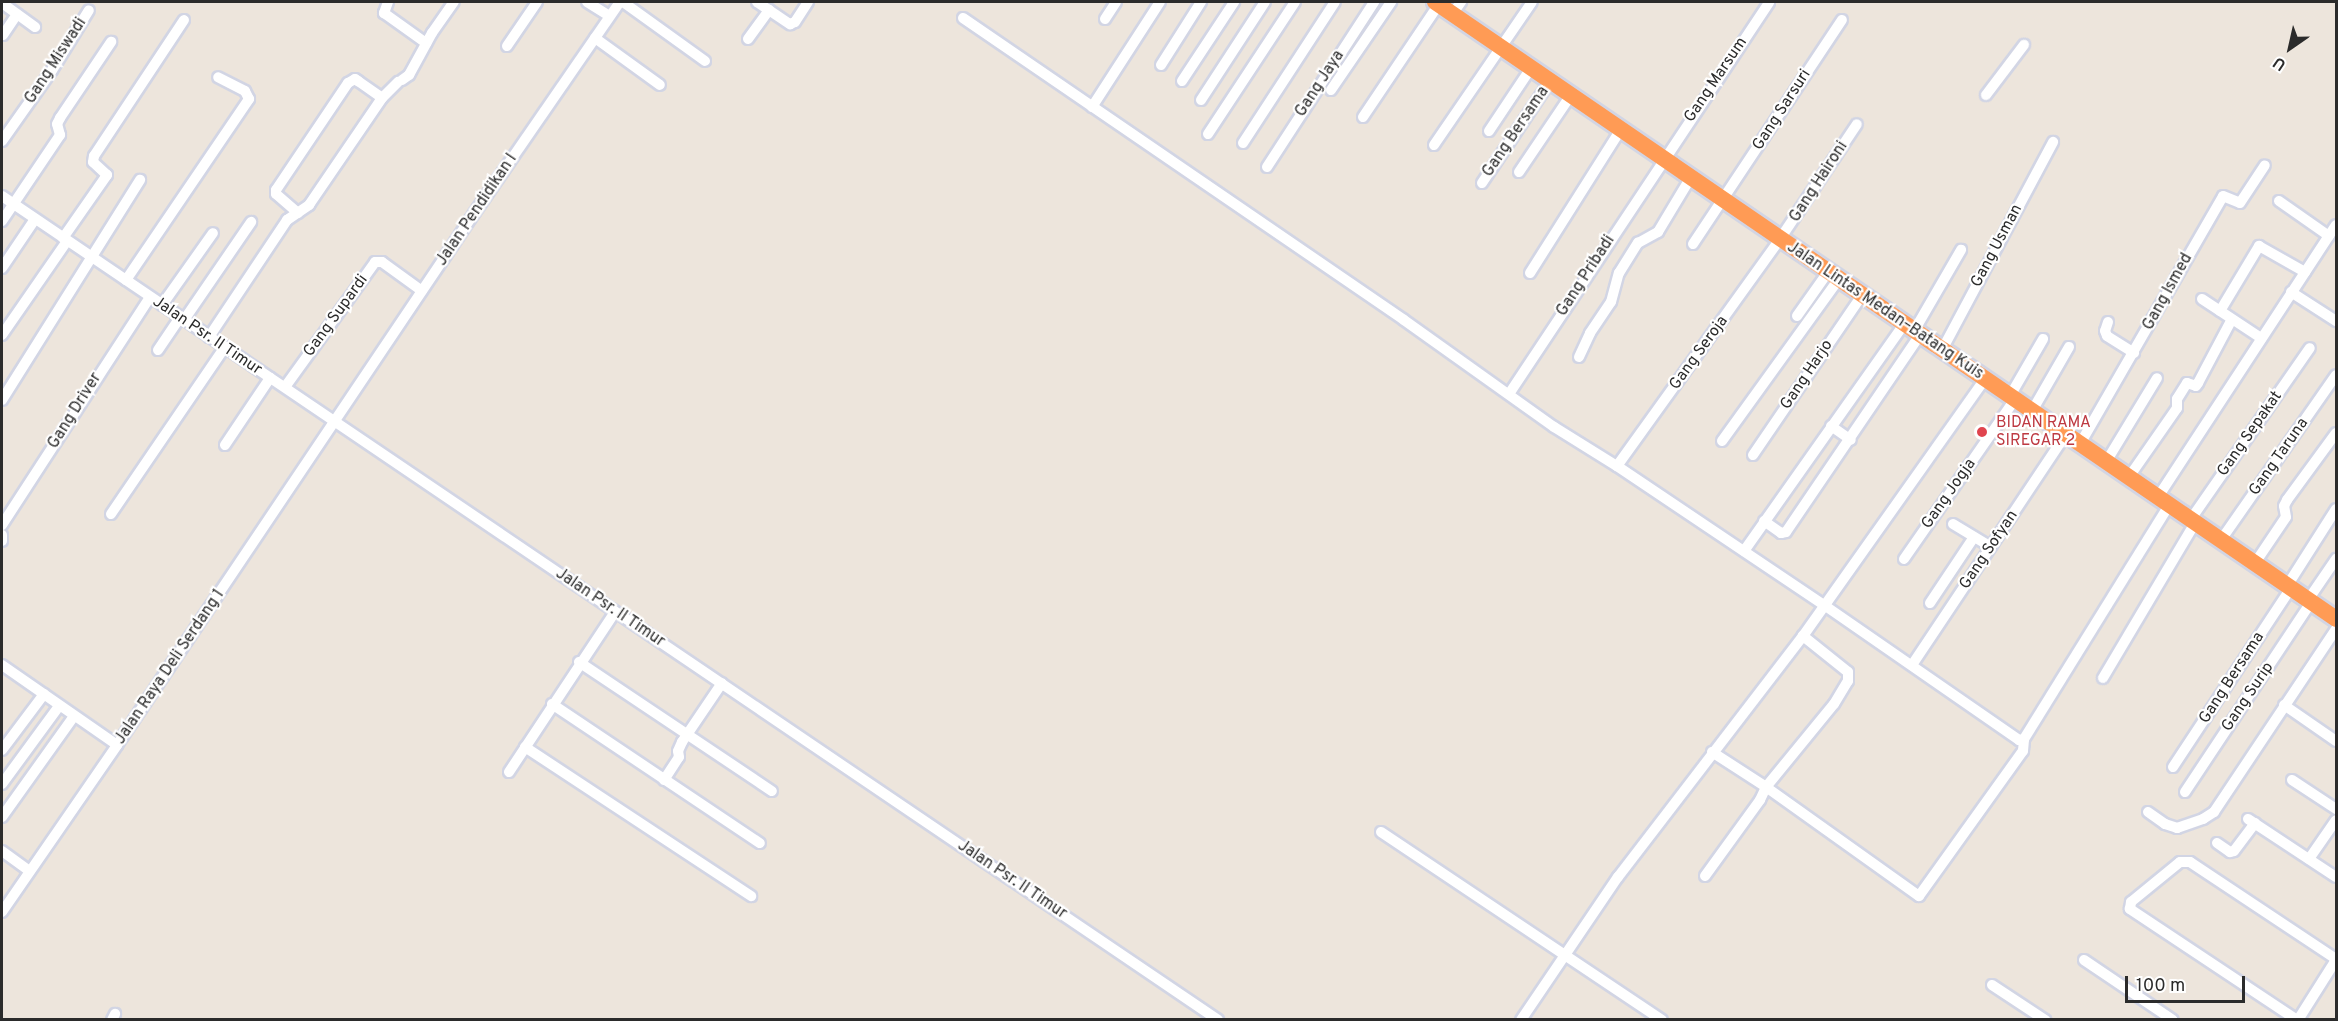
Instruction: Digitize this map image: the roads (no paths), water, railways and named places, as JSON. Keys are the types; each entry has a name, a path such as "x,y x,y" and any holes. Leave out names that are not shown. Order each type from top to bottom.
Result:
{"highway":[{"name":"Jalan Lintas Medan–Batang Kuis","path":"1447,5 1531,68 2337,619"}],"street":[{"path":"388,2 384,13 426,44"},
{"path":"209,337 287,220 309,205 382,98 409,75 454,2"},
{"path":"507,46 537,2"},
{"path":"587,2 609,16"},
{"path":"621,2 705,61"},
{"name":"Jalan Pendidikan I","path":"335,421 609,16 621,2"},
{"path":"757,2 786,22 792,23 808,2"},
{"path":"1105,19 1116,2"},
{"path":"1092,107 1160,2"},
{"path":"1161,65 1201,2"},
{"path":"1182,81 1234,2"},
{"path":"1201,100 1265,2"},
{"path":"1208,134 1295,2"},
{"path":"1243,143 1335,2"},
{"name":"Gang Jaya","path":"1267,166 1374,2"},
{"path":"1331,90 1391,2"},
{"path":"1434,145 1532,2"},
{"name":"Gang Marsum","path":"1663,158 1769,2"},
{"path":"2,3 35,27"},
{"path":"1363,117 1447,5"},
{"name":"Gang Miswadi","path":"2,141 52,70 89,10"},
{"path":"748,39 769,10"},
{"path":"3,35 18,14"},
{"path":"963,18 1509,394 1554,428 1617,466 2019,740 2024,740"},
{"path":"2,335 107,175 93,162 93,156 184,20"},
{"name":"Gang Sarsuri","path":"1693,244 1842,20"},
{"path":"595,38 660,85"},
{"path":"2,221 60,135 57,124 60,118 111,42"},
{"path":"1986,95 2024,45"},
{"path":"1489,131 1531,68"},
{"path":"126,280 249,99 245,92 218,77"},
{"path":"298,213 276,194 276,190 348,83 351,80 358,81 382,98"},
{"name":"Gang Bersama","path":"1482,183 1550,81"},
{"path":"1519,172 1571,95"},
{"name":"Gang Haironi","path":"1780,239 1857,124"},
{"path":"1530,273 1621,129"},
{"name":"Gang Usman","path":"1942,350 2052,142"},
{"name":"Gang Pribadi","path":"1509,394 1663,158"},
{"name":"Gang Ismed","path":"2080,444 2223,196 2240,203 2265,165"},
{"path":"1579,357 1590,333 1611,302 1619,273 1638,243 1658,232 1691,177"},
{"path":"2,400 140,180"},
{"name":"Jalan Psr. II Timur","path":"2,196 1218,1020"},
{"path":"2279,201 2329,236"},
{"path":"2,268 35,219"},
{"path":"158,350 251,222"},
{"path":"1713,752 1919,896 2023,751 2024,740 2261,338 2337,225"},
{"path":"162,305 213,233"},
{"name":"Gang Seroja","path":"1617,466 1780,239"},
{"path":"2220,311 2259,246 2305,272"},
{"path":"1764,521 1781,533 1786,532 1851,440 1961,250"},
{"name":"Gang Supardi","path":"285,387 375,262 382,262 422,291"},
{"path":"1797,316 1834,276"},
{"path":"1722,441 1834,276"},
{"path":"2291,292 2337,321"},
{"name":"Gang Harjo","path":"1753,455 1862,295"},
{"name":"Gang Driver","path":"2,525 150,297"},
{"path":"2202,299 2261,338"},
{"path":"2129,477 2177,408 2177,399 2187,383 2196,386 2198,383 2232,319"},
{"path":"2108,322 2105,331 2107,336 2134,353"},
{"path":"1744,552 1831,426 1913,330"},
{"name":"Gang Jogja","path":"1904,559 2012,398 2043,339"},
{"path":"111,514 225,347"},
{"path":"2032,411 2069,347"},
{"name":"Gang Sepakat","path":"2103,678 2193,521 2310,348"},
{"name":"Gang Taruna","path":"2221,540 2337,375"},
{"path":"225,445 270,378"},
{"path":"2106,462 2157,378"},
{"path":"1521,1020 1618,877 1803,636 1985,379"},
{"name":"Jalan Raya Deli Serdang 1","path":"2,912 335,421"},
{"path":"1831,426 1851,440"},
{"path":"2254,563 2286,516 2284,506 2287,500 2337,433"},
{"name":"Gang Sofyan","path":"1912,666 2066,434"},
{"name":"Gang Bersama","path":"2173,767 2337,509"},
{"path":"1953,524 1991,547"},
{"path":"2,535 2,541"},
{"path":"1930,603 1974,537"},
{"name":"Gang Surip","path":"2185,792 2337,559"},
{"path":"509,772 579,662 615,612"},
{"path":"2148,812 2170,827 2177,828 2209,817 2337,629"},
{"path":"1705,876 1760,800 1766,787 1834,704 1849,679 1848,670 1803,636"},
{"path":"579,662 772,791"},
{"path":"2,665 117,745"},
{"path":"664,780 678,760 678,751 688,734 722,683"},
{"path":"2,750 44,694"},
{"path":"552,704 760,843"},
{"path":"2284,705 2337,741"},
{"path":"2,783 59,706"},
{"path":"2,817 74,716"},
{"path":"525,747 750,896"},
{"path":"2292,780 2337,809"},
{"path":"2309,859 2337,820"},
{"path":"2217,843 2234,851 2252,821 2337,877"},
{"path":"1381,832 1662,1020"},
{"path":"2,850 30,871"},
{"path":"2190,861 2337,959 2297,1020 2130,909 2132,902 2180,862 2190,861"},
{"path":"2084,960 2173,1020"},
{"path":"1992,985 2045,1020"}],"place":[{"name":"BIDAN RAMA SIREGAR 2","path":"1982,432"}]}
